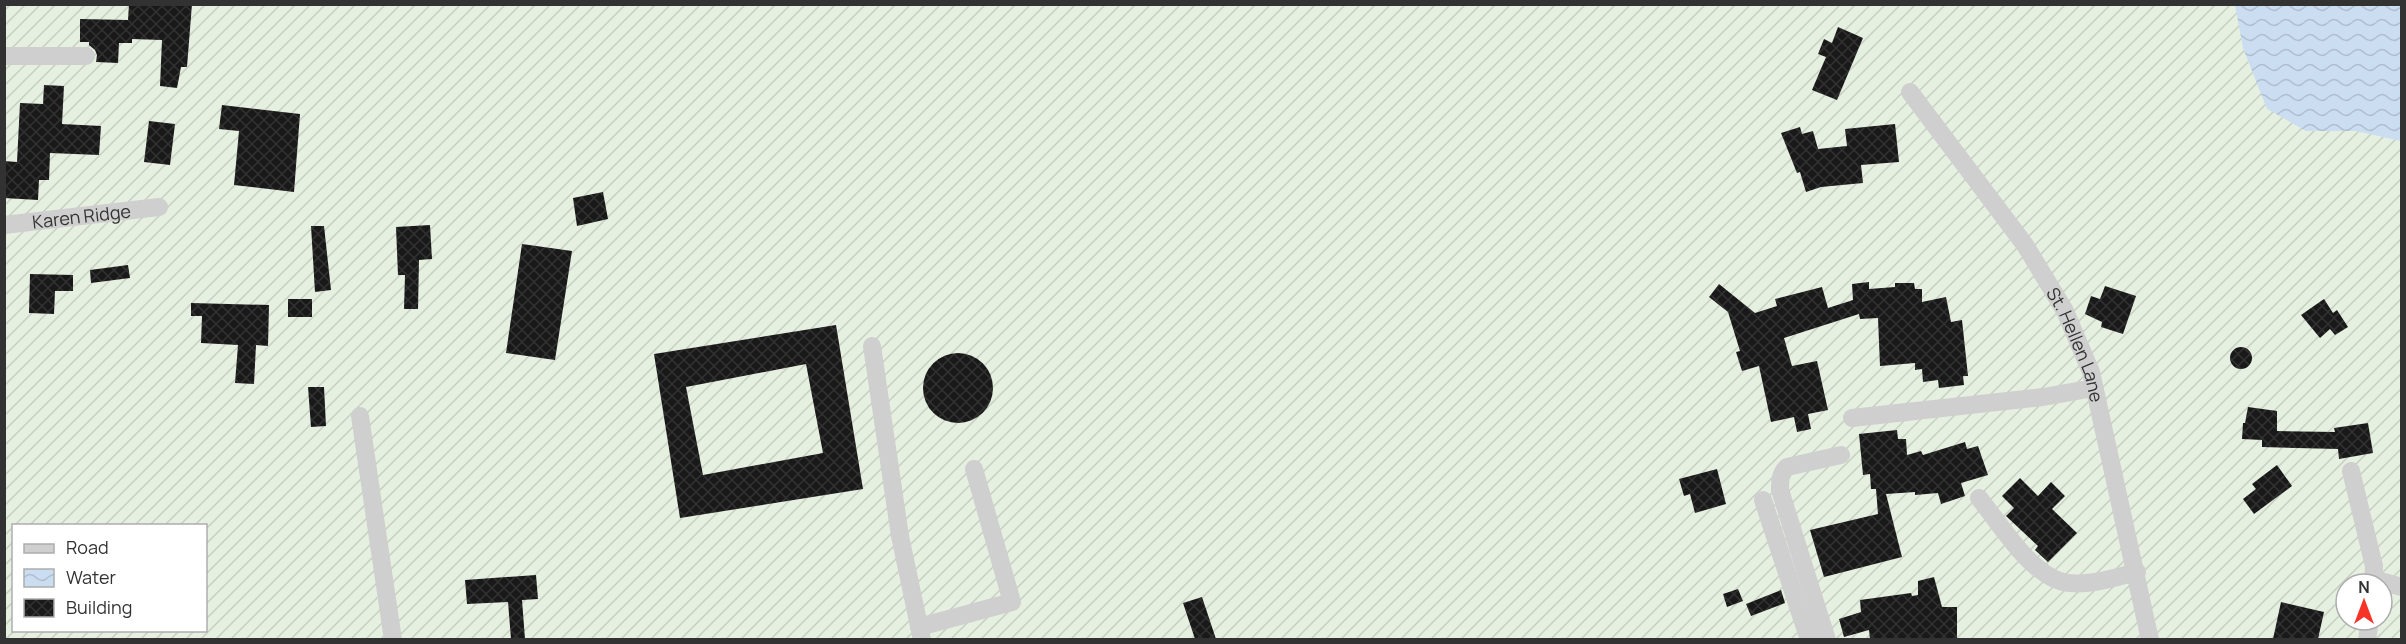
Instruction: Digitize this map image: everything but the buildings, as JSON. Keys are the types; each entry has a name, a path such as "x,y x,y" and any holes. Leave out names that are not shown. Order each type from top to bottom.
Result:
{"street":[{"path":"4,56 86,56"},
{"name":"St. Hellen Lane","path":"1911,92 2025,245 2065,311 2091,372 2150,639"},
{"name":"Karen Ridge","path":"4,225 159,207"},
{"path":"872,346 900,536 920,633 1012,602 974,469"},
{"path":"1852,418 2043,397 2094,388"},
{"path":"360,416 393,639"},
{"path":"1827,639 1780,490 1780,480 1782,472 1787,467 1841,455"},
{"path":"2351,471 2368,536 2374,572"},
{"path":"1979,498 2036,568 2049,576 2064,582 2081,583 2137,572"},
{"path":"1763,500 1809,639"}],"green space":[{"path":"4,5 2401,5 2401,639 5,639"}],"water":[{"path":"2235,5 2401,5 2401,141 2356,131 2306,131 2267,109 2243,48"}]}
